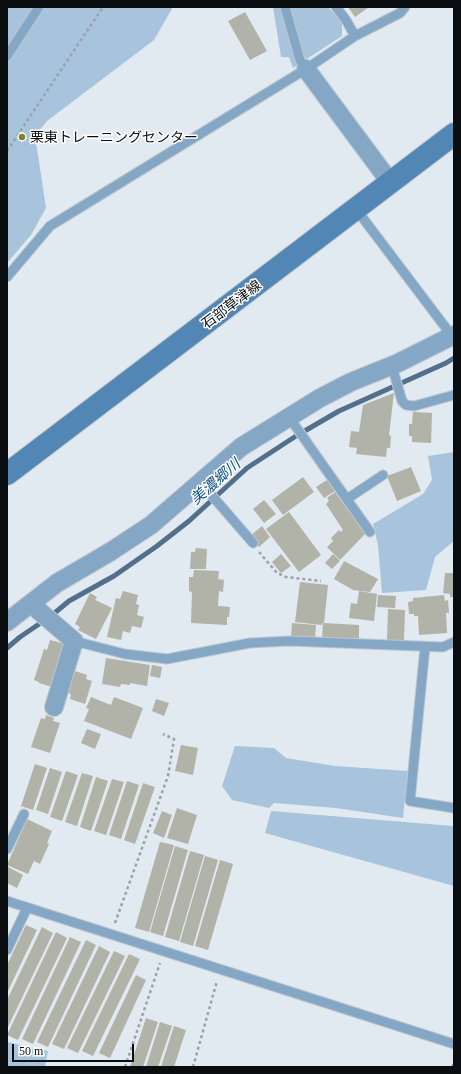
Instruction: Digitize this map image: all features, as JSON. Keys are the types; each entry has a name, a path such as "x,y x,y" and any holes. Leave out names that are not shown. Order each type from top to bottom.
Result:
{"main road":[{"name":"石部草津線","path":"7,474 454,134"}],"street":[{"path":"306,69 390,182"},
{"path":"7,622 35,607 57,583 110,552 151,525 204,486 241,447 292,421 320,398 351,382 394,372 453,335"},
{"path":"35,607 74,641 54,707"}],"lane":[{"path":"7,56 39,7"},
{"path":"286,7 300,60 306,69"},
{"path":"336,7 346,20 355,36"},
{"path":"7,277 50,226 306,69 355,36 400,13 405,7"},
{"path":"356,209 453,335"},
{"path":"394,372 402,401 406,405 414,406 454,395"},
{"path":"292,421 370,532"},
{"path":"347,498 383,475"},
{"path":"204,486 253,543"},
{"path":"74,641 125,654 167,659 234,645 274,641 425,647 443,647 454,642"},
{"path":"425,647 410,801 454,808"},
{"path":"7,849 24,814"},
{"path":"7,902 454,1044"},
{"path":"7,950 27,908"}],"path":[{"path":"7,151 103,7"},
{"path":"253,543 277,573 286,577 321,581"},
{"path":"111,934 168,776 175,743 174,739 163,734"},
{"path":"124,1067 164,951"},
{"path":"193,1067 221,969"},
{"path":"452,1067 454,1062"}],"shaded area":[{"name":"栗東トレーニングセンター","path":"7,7 173,7 154,40 47,121 39,131 36,142 46,208 31,235 7,263"},
{"path":"273,7 328,7 342,22 342,36 293,68 289,57 281,57"},
{"path":"454,452 454,541 435,557 426,590 382,593 378,545 373,524 423,494 432,480 428,456"},
{"path":"235,746 274,748 286,758 335,766 408,771 403,818 336,808 274,803 269,808 232,800 222,786"},
{"path":"271,811 453,826 454,886 265,833"},
{"path":"7,1042 48,1051 45,1067 7,1067"}],"building":[{"path":"348,7 369,7 355,17"},
{"path":"245,12 267,51 250,60 228,21"},
{"path":"394,393 389,435 391,436 390,448 387,448 386,457 356,454 357,448 349,447 351,431 359,432 363,405"},
{"path":"413,412 432,413 431,443 412,442 412,436 409,436 409,424 412,424"},
{"path":"411,467 421,491 397,501 387,476"},
{"path":"303,477 314,492 283,515 272,500"},
{"path":"327,480 335,491 324,498 316,487"},
{"path":"335,492 366,533 340,560 327,547 333,541 331,538 339,530 341,532 343,530 326,504 329,501 327,498"},
{"path":"264,500 276,514 264,523 253,509"},
{"path":"289,512 321,555 299,572 266,529"},
{"path":"262,526 270,537 259,547 250,536"},
{"path":"196,548 207,549 206,569 190,569 191,552 195,552"},
{"path":"281,554 291,566 281,573 272,562"},
{"path":"333,554 340,561 332,569 325,563"},
{"path":"344,561 378,579 370,592 353,590 334,579"},
{"path":"194,570 219,571 218,579 224,580 223,592 219,591 218,606 230,607 229,617 227,617 227,625 191,623 192,592 189,591 189,577 193,577"},
{"path":"445,573 454,573 454,597 450,597 450,594 443,593"},
{"path":"300,582 328,585 324,623 322,623 322,625 295,622"},
{"path":"123,591 138,595 136,604 139,605 137,615 144,617 141,628 132,626 130,633 123,631 121,640 107,637 116,598 120,599"},
{"path":"359,591 377,594 374,621 349,618 351,603 357,604"},
{"path":"90,593 97,597 95,600 112,608 96,639 78,630 80,627 75,624"},
{"path":"378,595 396,596 395,608 377,607"},
{"path":"444,595 445,601 448,600 449,613 446,613 447,633 419,635 418,616 409,614 408,602 413,601 413,598"},
{"path":"388,609 405,610 404,641 387,640"},
{"path":"292,623 316,625 315,638 291,636"},
{"path":"323,623 359,625 359,641 322,639"},
{"path":"50,640 65,644 52,687 34,680 44,649 47,650"},
{"path":"106,658 150,665 147,686 130,683 130,685 121,684 120,687 102,684"},
{"path":"152,665 162,667 160,678 150,676"},
{"path":"75,671 87,675 86,679 92,681 85,704 70,699 71,694 68,693"},
{"path":"91,697 111,705 114,697 143,708 131,739 84,721 89,709 86,708"},
{"path":"156,699 169,703 164,716 152,711"},
{"path":"46,715 54,718 53,721 60,723 50,753 31,747 41,718 45,719"},
{"path":"87,729 101,734 95,749 81,743"},
{"path":"181,745 198,748 193,775 175,771"},
{"path":"35,764 47,768 33,810 21,806"},
{"path":"50,768 62,772 48,814 36,810"},
{"path":"66,771 78,775 62,821 50,817"},
{"path":"82,773 93,776 77,826 65,822"},
{"path":"96,777 108,781 91,831 80,827"},
{"path":"112,779 124,782 106,835 94,831"},
{"path":"127,781 139,785 121,839 109,835"},
{"path":"143,783 155,787 135,844 124,840"},
{"path":"177,808 197,815 188,844 167,838"},
{"path":"162,811 172,815 164,838 153,833"},
{"path":"27,819 52,831 47,843 49,844 40,864 34,861 28,874 7,865"},
{"path":"160,842 174,845 149,932 135,928"},
{"path":"175,846 188,850 163,936 150,932"},
{"path":"190,851 204,855 179,941 165,937"},
{"path":"205,856 218,860 193,946 180,942"},
{"path":"220,860 233,864 208,950 195,946"},
{"path":"8,867 23,875 17,888 7,883"},
{"path":"26,925 37,930 7,993 7,965"},
{"path":"42,927 53,933 7,1029 7,1000"},
{"path":"56,932 67,938 18,1040 7,1035"},
{"path":"70,937 81,942 33,1044 22,1039"},
{"path":"86,940 96,945 48,1047 37,1042"},
{"path":"99,946 110,952 64,1049 52,1044"},
{"path":"114,951 125,956 78,1053 67,1048"},
{"path":"129,954 140,959 93,1056 82,1051"},
{"path":"136,975 146,980 110,1058 99,1053"},
{"path":"146,1018 158,1022 143,1067 130,1067"},
{"path":"160,1022 172,1026 158,1067 146,1067"},
{"path":"174,1026 186,1030 174,1067 161,1067"}],"waterway":[{"name":"美濃郷川","path":"7,648 69,601 114,576 157,546 189,521 247,468 296,436 339,411 454,358"}],"place":[{"name":"栗東トレーニングセンター","path":"22,137"}]}
